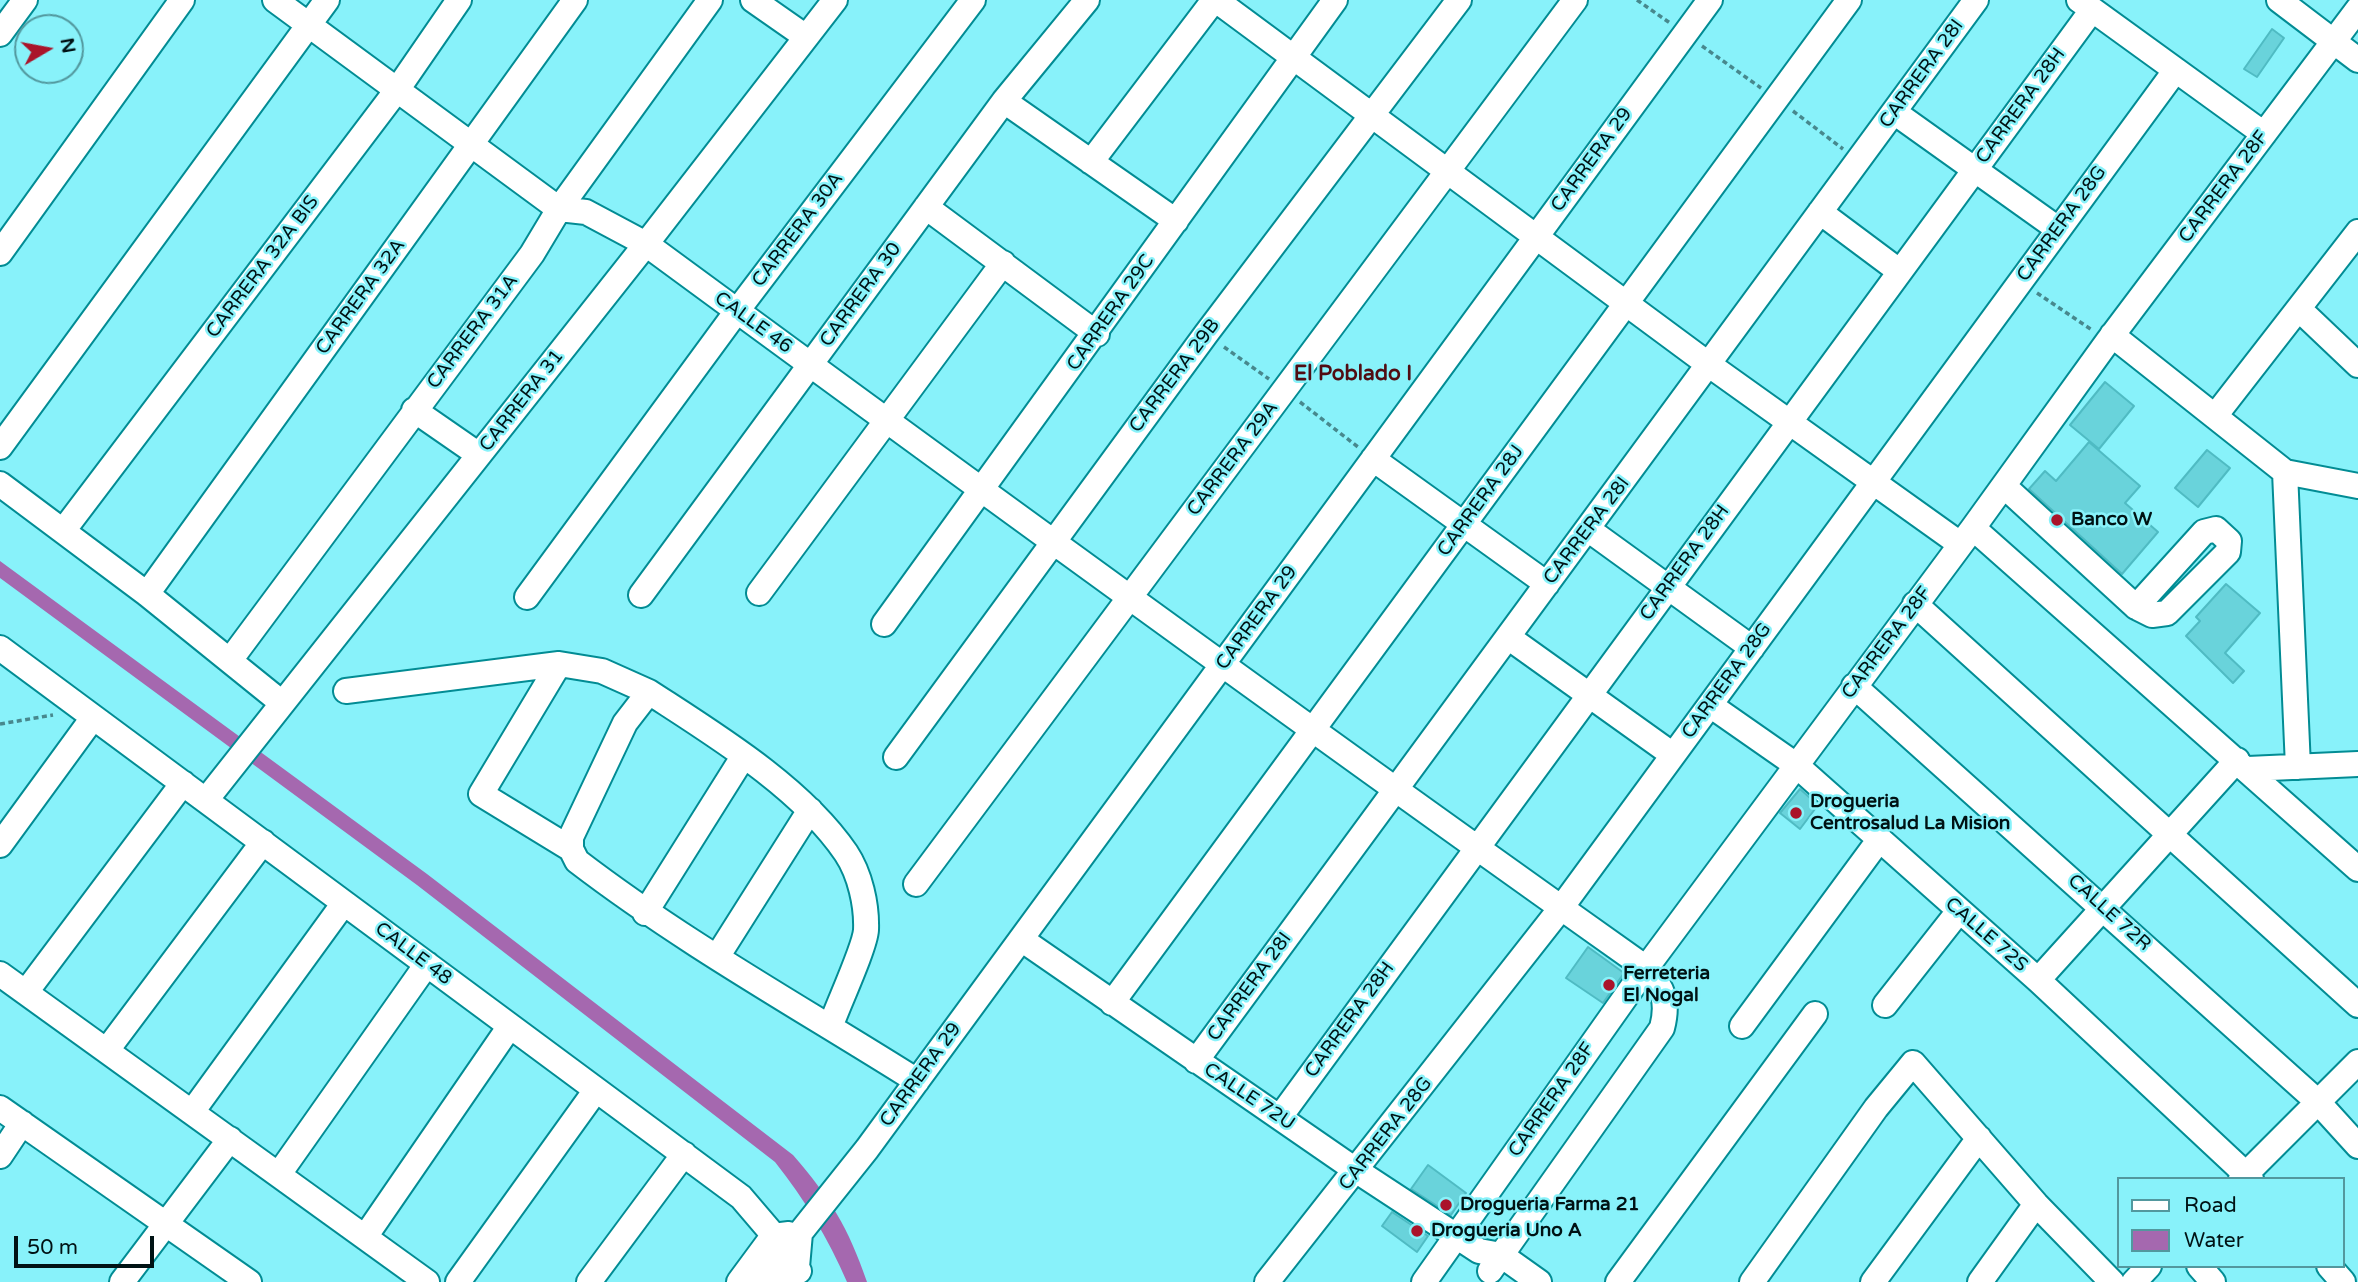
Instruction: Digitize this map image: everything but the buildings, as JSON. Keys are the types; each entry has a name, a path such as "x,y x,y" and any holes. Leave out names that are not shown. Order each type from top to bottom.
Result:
{"street":[{"path":"0,34 25,0"},
{"path":"0,253 183,0"},
{"name":"CALLE 46","path":"275,0 559,209 586,212 646,244 1221,666 1646,968"},
{"path":"0,446 327,0"},
{"name":"CARRERA 32A BIS","path":"64,531 397,90 459,0"},
{"name":"CARRERA 32A","path":"147,594 575,0"},
{"name":"CARRERA 31A","path":"231,659 532,254 559,209 710,0"},
{"path":"753,0 806,37"},
{"name":"CARRERA 31","path":"206,800 646,244 835,0"},
{"name":"CARRERA 30A","path":"527,597 737,311 973,0"},
{"name":"CARRERA 30","path":"641,595 1004,101 1087,0"},
{"path":"1091,162 1215,0 1535,238 1872,482 1967,536 2242,764 2356,866"},
{"name":"CARRERA 29C","path":"884,624 1097,334 1335,0"},
{"name":"CARRERA 29B","path":"896,757 1206,334 1459,0"},
{"name":"CARRERA 29A","path":"916,884 1575,0"},
{"name":"CARRERA 29","path":"739,1282 794,1253 867,1149 1710,0"},
{"name":"CARRERA 28J","path":"1112,1003 1849,0"},
{"name":"CARRERA 28I","path":"1196,1061 1589,530 1976,0"},
{"path":"2279,0 2358,60"},
{"path":"2350,0 2358,8"},
{"path":"2085,5 2264,134"},
{"name":"CARRERA 28H","path":"1280,1117 1974,169 2085,5"},
{"name":"CARRERA 28F","path":"1424,1282 1646,968 2004,486 2110,338 2358,8"},
{"name":"CARRERA 28G","path":"1268,1282 1561,908 2175,71"},
{"path":"1004,101 1176,221"},
{"path":"1894,111 2058,229"},
{"path":"926,207 1097,334"},
{"path":"1820,212 1899,271"},
{"path":"2215,416 2358,232"},
{"path":"759,593 1003,263"},
{"path":"2299,309 2358,365"},
{"path":"2110,338 2285,472 2358,486"},
{"path":"414,410 479,455"},
{"path":"1373,459 1547,584"},
{"path":"2285,472 2298,766"},
{"path":"0,484 231,659 277,709"},
{"path":"2004,486 2136,607"},
{"path":"1589,530 1752,648"},
{"path":"1915,604 2358,1005"},
{"path":"1508,637 1673,755"},
{"name":"CALLE 48","path":"0,648 741,1197 794,1253"},
{"path":"559,664 481,793 571,849"},
{"path":"346,691 559,664 602,671 649,692 743,757 810,810 846,854 859,880 866,932 831,1025"},
{"name":"CALLE 72R","path":"1854,686 2319,1102 2358,1146"},
{"path":"649,692 625,723 570,837 571,849 577,861 645,913 831,1025 917,1082"},
{"name":"CALLE 72S","path":"1710,705 1796,765 2038,980 2246,1177"},
{"path":"0,845 86,714"},
{"path":"645,913 743,757"},
{"path":"2038,980 2169,832 2242,764 2358,764"},
{"path":"26,992 183,783"},
{"path":"717,957 810,810"},
{"path":"1742,1026 1879,840"},
{"path":"107,1050 263,842"},
{"path":"192,1112 344,903"},
{"path":"1885,1004 1959,911"},
{"name":"CALLE 72U","path":"1021,939 1357,1171 1456,1235 1494,1265 1539,1282"},
{"path":"279,1174 427,964"},
{"path":"1494,1265 1662,1028 1666,1000 1662,987 1646,968"},
{"path":"0,974 427,1282"},
{"path":"1618,1282 1815,1014"},
{"path":"365,1237 510,1026"},
{"path":"2246,1177 2358,1062"},
{"path":"1752,1282 1876,1108 1913,1063 2036,1204 2112,1282"},
{"path":"458,1282 596,1090"},
{"path":"0,1108 249,1282"},
{"path":"0,1156 22,1123"},
{"path":"1873,1282 1979,1138"},
{"path":"122,1282 230,1139"},
{"path":"589,1282 684,1154"},
{"path":"1980,1282 2036,1204"},
{"path":"765,1282 794,1253"},
{"path":"2134,1282 2147,1268"},
{"path":"2201,1268 2213,1282"},
{"path":"2331,1268 2343,1282"}],"path":[{"path":"1637,0 1684,34"},
{"path":"2020,281 2110,338"},
{"path":"0,724 86,714"}],"water":[{"path":"0,561 427,874 793,1155 837,1214 853,1245 867,1282 847,1282 815,1220 775,1162 417,885 0,578"}],"place":[{"name":"Banco W","path":"2057,520"},
{"name":"Drogueria Centrosalud La Mision","path":"1796,813"},
{"name":"Ferreteria El Nogal","path":"1609,985"},
{"name":"Drogueria Farma 21","path":"1446,1205"},
{"name":"Drogueria Uno A","path":"1417,1231"}],"district":[{"name":"El Poblado I","path":"1353,374"}]}
